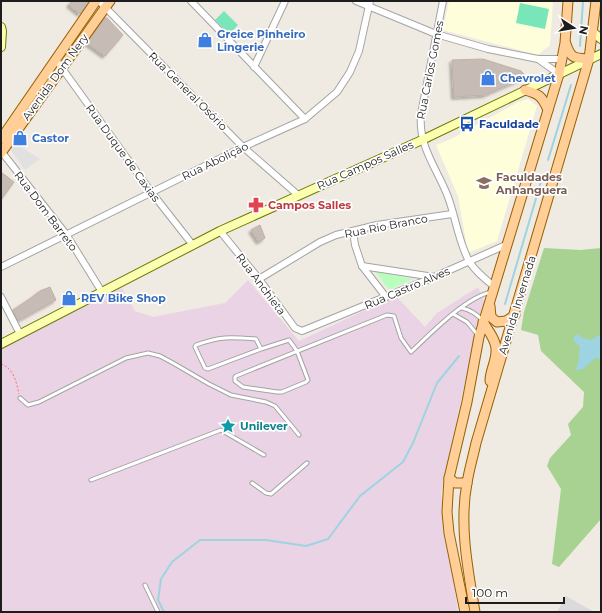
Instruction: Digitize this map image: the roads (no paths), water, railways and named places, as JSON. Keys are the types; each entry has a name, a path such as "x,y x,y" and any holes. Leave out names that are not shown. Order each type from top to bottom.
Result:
{"main road":[{"name":"Avenida Dom Nery","path":"1,152 59,63 96,1"},
{"path":"465,612 448,520 447,500 449,478 467,402 483,322 559,74 565,43 568,1"},
{"name":"Avenida Invernada","path":"475,612 467,557 464,522 467,483 490,394 515,315 589,59 596,1"},
{"name":"Avenida Dom Nery","path":"1,139 105,3"},
{"path":"1,27 1,47"},
{"path":"593,32 601,38"},
{"path":"565,43 571,56 575,58 589,59"},
{"name":"Rua Campos Salles","path":"1,344 192,244 422,140 601,54"},
{"path":"525,90 538,94 544,100 548,110"},
{"path":"490,301 491,317 497,322 506,321 515,315"},
{"path":"483,322 496,348 490,375 490,394"},
{"path":"479,337 492,338"},
{"path":"449,478 455,483 467,483"},
{"path":"448,520 461,557 467,557"}],"street":[{"path":"191,1 305,119"},
{"path":"254,67 285,1"},
{"path":"356,1 370,4 436,34 488,49 538,59 562,59"},
{"name":"Rua Carlos Gomes","path":"443,1 421,114 420,125 422,140 448,198 462,246 470,262 494,289"},
{"name":"Rua General Osório","path":"105,3 243,147 298,195"},
{"name":"Rua Abolição","path":"1,267 243,147 305,119 337,92 350,72 359,51 370,4"},
{"path":"538,59 559,74"},
{"name":"Rua Duque de Caxias","path":"59,63 152,193 192,244"},
{"name":"Rua Dom Barreto","path":"1,152 66,234 102,292"},
{"name":"Rua Rio Branco","path":"259,279 320,242 336,235 378,225 452,214"},
{"name":"Rua Anchieta","path":"220,231 259,279 295,328 298,330 306,330"},
{"path":"353,231 355,245 362,266 386,297"},
{"name":"Rua Castro Alves","path":"306,330 470,262 508,244"},
{"path":"362,266 434,277"},
{"path":"1,297 20,334"}],"lane":[{"path":"260,349 256,339 228,337 208,341 196,345 195,347 205,368 208,369 287,340 292,342 297,351 308,378 306,382 282,392 243,387 234,379 236,376 297,351 387,315 394,316 401,338 411,352 440,324 453,314 494,289"},
{"path":"462,308 470,310 483,322"},
{"path":"453,314 467,322 475,329 479,337"},
{"path":"20,398 28,405 39,402 126,358 148,353 160,356 231,395 266,402 276,406 298,435"},
{"path":"91,480 221,430 264,455"},
{"path":"252,483 266,493 271,494 307,463"},
{"path":"145,585 158,612"}],"water":[{"path":"576,334 591,340 599,335 601,336 601,359 595,358 583,369 575,370 578,364 580,347 573,340"}],"waterway":[{"path":"580,46 583,1"},
{"path":"548,160 571,85"},
{"path":"505,304 542,178"},
{"path":"164,612 158,600 161,579 172,562 200,540 266,540 306,546 328,539 360,496 403,462 413,443 437,383 459,356"}],"place":[{"name":"Greice Pinheiro Lingerie","path":"205,40"},
{"name":"Chevrolet","path":"488,78"},
{"name":"Faculdade","path":"467,124"},
{"name":"Castor","path":"20,138"},
{"name":"Faculdades Anhanguera","path":"484,183"},
{"name":"Campos Salles","path":"256,205"},
{"name":"REV Bike Shop","path":"69,298"},
{"name":"Unilever","path":"228,426"}]}
